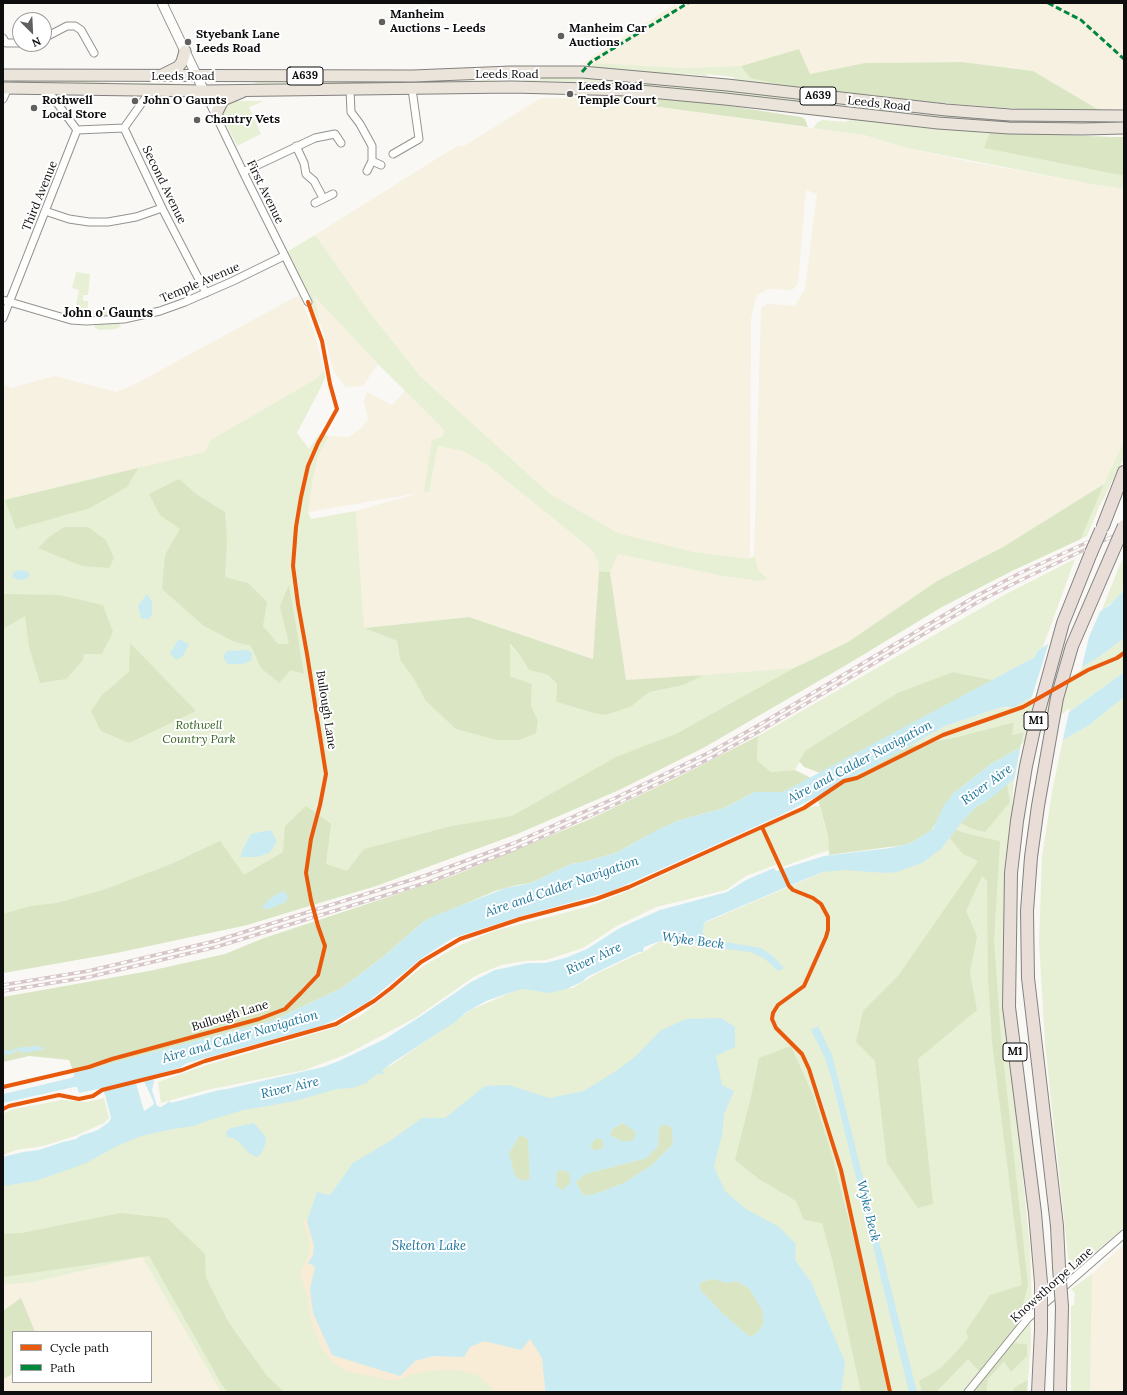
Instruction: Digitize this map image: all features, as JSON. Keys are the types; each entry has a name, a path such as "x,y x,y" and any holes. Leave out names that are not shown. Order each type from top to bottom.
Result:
{"highway":[{"name":"M1","path":"1038,1392 1041,1330 1041,1283 1035,1213 1010,1007 1011,873 1017,821 1026,766 1035,725 1064,622 1124,472"},
{"name":"M1","path":"1102,528 1124,487"},
{"name":"M1","path":"1060,1392 1062,1307 1057,1226 1028,978 1028,911 1031,857 1038,806 1057,698 1072,646 1094,593 1120,544 1124,526"}],"main road":[{"path":"161,75 178,67 182,62 185,51"},
{"name":"Leeds Road","path":"3,75 405,76 511,72 582,72 727,85 1004,115 1124,116"},
{"name":"Leeds Road","path":"5,88 350,90 512,87 629,90 725,99 938,123 1008,128 1124,128"},
{"path":"217,117 217,112 223,100 246,90"},
{"path":"1004,115 1008,128"}],"street":[{"path":"162,3 204,90"},
{"path":"52,34 67,26 75,26 81,30 94,53"},
{"path":"3,38 6,43 12,43"},
{"path":"511,72 512,87"},
{"path":"3,99 5,88"},
{"path":"46,88 77,130 124,128 151,90"},
{"path":"393,154 419,139 412,89"},
{"name":"First Avenue","path":"204,90 284,256 308,302"},
{"path":"350,90 351,112 360,124 372,146 372,161 367,171"},
{"name":"Second Avenue","path":"124,128 162,208 206,293"},
{"name":"Third Avenue","path":"3,318 6,301 77,130"},
{"path":"243,172 315,138 336,134 341,143"},
{"path":"296,146 304,163 306,174 314,181 323,198"},
{"path":"372,161 381,165"},
{"path":"315,203 333,194"},
{"path":"44,211 69,219 89,222 108,222 136,217 162,208"},
{"name":"Temple Avenue","path":"6,301 71,320 90,321 124,319 160,311 206,293 284,256"},
{"name":"Knowsthorpe Lane","path":"968,1392 1028,1318 1124,1234"}],"shaded area":[{"path":"686,3 1124,3 1124,110 1099,110 1033,71 962,62 865,63 810,74 799,49 741,66 684,68 594,63 580,65 675,4 678,8"},
{"path":"541,98 592,98 864,135 907,148 967,161 1124,189 1124,441 1104,484 1003,547 937,581 848,642 794,668 626,681 610,572 618,554 723,576 759,581 754,556 761,308 768,304 795,306 805,289 817,194 806,190 798,284 792,290 768,289 756,296 751,319 750,559 694,552 618,533 550,494 420,376 371,314 315,235 441,156 458,146 464,146"},
{"path":"299,295 313,328 324,370 316,379 206,452 3,500 3,382 11,388 54,376 117,392 139,382"},
{"path":"313,295 378,364 363,386 346,387 334,372"},
{"path":"405,391 444,430 443,436 438,437 429,491 438,446 463,451 487,465 592,550 598,561 599,571 594,659 469,617 364,628 356,511 419,493 308,512 313,479 318,456 329,436 349,437 362,427 368,419 364,401 367,392 392,405"},
{"path":"1124,1244 1124,1392 1090,1392 1092,1274"},
{"path":"142,1257 221,1392 3,1392 3,1285 34,1282"}],"green space":[{"path":"799,49 810,74 865,63 962,62 1033,71 1099,110 1043,111 816,93 750,78 741,66"},
{"path":"594,63 684,68 741,66 750,78 816,93 758,86 735,80 734,77 707,74 707,76 688,74 676,76 590,68"},
{"path":"520,75 612,78 813,99 812,105 630,87 607,82 525,81 520,79"},
{"path":"3,79 80,79 110,83 168,83 181,85 169,84 169,88 3,84"},
{"path":"253,80 406,80 434,82 487,80 493,81 493,84 314,86 296,83 256,84"},
{"path":"593,96 638,96 717,104 801,117 805,119 808,127 592,98"},
{"path":"821,100 982,117 995,120 982,122 820,106"},
{"path":"231,101 264,101 249,107 261,134 237,146 222,115 224,105"},
{"path":"1124,119 1124,125 1019,124 1014,121 1020,120"},
{"path":"822,120 845,122 851,120 863,120 925,128 990,132 985,148 1124,176 1124,189 1091,184 907,148 864,135 813,128"},
{"path":"990,132 1124,137 1124,176 984,148"},
{"path":"315,235 371,314 420,376 550,494 618,533 694,552 749,559 754,556 758,570 767,579 759,581 723,576 618,554 610,572 599,571 598,561 592,550 487,465 463,451 438,446 429,491 424,492 432,440 443,436 444,430 378,364 314,296 321,326 287,252"},
{"path":"76,272 90,274 88,295 83,295 83,301 88,301 88,314 84,314 83,317 74,316 79,290 72,288"},
{"path":"100,310 114,310 120,314 119,316 94,317 94,312"},
{"path":"119,323 121,326 116,329 100,330 94,326 97,324"},
{"name":"Rothwell Country Park","path":"324,370 325,378 297,433 309,449 319,434 329,436 318,456 308,512 311,519 356,511 364,628 397,641 400,660 415,681 425,700 538,720 531,706 532,684 510,676 509,644 519,654 529,670 548,675 557,684 556,702 597,714 606,715 629,707 650,692 684,685 704,675 794,668 705,747 619,790 517,834 376,886 247,925 116,953 3,973 3,500 205,452 211,440 316,379"},
{"path":"1124,441 1124,458 1099,507 1087,536 1081,539 1104,484"},
{"path":"138,468 127,487 90,508 16,529 5,500"},
{"path":"179,479 196,494 225,512 227,541 225,577 248,583 267,602 263,626 278,644 289,644 280,606 289,585 304,674 291,670 279,683 261,668 251,646 235,642 204,626 162,589 165,555 180,529 160,515 149,494"},
{"path":"1104,484 1081,539 1012,571 942,607 848,664 705,747 619,790 517,834 376,886 247,925 116,953 3,973 3,914 30,906 57,903 106,889 171,864 220,841 244,875 283,852 285,826 306,806 331,824 326,864 347,871 364,849 452,826 512,816 616,757 678,733 794,668 848,642 937,581 1003,547"},
{"path":"64,527 88,527 106,540 114,558 109,568 82,566 38,548 49,537"},
{"path":"1124,557 1124,588 1118,598 1102,610 1118,569"},
{"path":"1075,559 1043,647 1037,651 1035,657 993,680 953,672 806,750 795,770 771,772 757,760 758,736 1006,594"},
{"path":"599,571 610,572 626,680 704,675 684,685 650,692 630,707 606,715 597,714 556,702 557,684 548,675 529,670 519,654 510,644 510,676 532,684 531,706 538,720 536,733 519,740 497,740 456,729 425,700 415,681 400,660 397,641 364,628 469,617 593,659"},
{"path":"3,594 59,595 103,605 113,632 102,654 84,654 83,660 66,679 40,683 29,647 25,616 3,629"},
{"path":"1124,638 1124,672 1021,747 1024,732 1012,735 1013,722 953,738 909,746 945,726 1002,707 1007,708 1099,657"},
{"path":"130,643 196,711 129,743 101,731 91,711 101,696 129,672"},
{"path":"953,672 993,680 820,773 804,767 799,761 806,750 898,693"},
{"path":"1124,697 1124,1228 1070,1274 1045,1044 1039,942 1042,856 1053,786 1063,740 1088,726"},
{"path":"1014,722 1012,735 1024,732 1021,747 991,764 954,793 931,831 911,843 904,845 829,855 828,835 817,797 841,781 865,771 909,746 953,738"},
{"path":"758,736 757,760 771,772 795,770 811,778 783,792 755,792 722,809 677,821 618,852 585,862 571,864 531,883 495,891 423,922 383,957 342,988 272,1021 74,1073 69,1060 29,1056 3,1062 3,997 149,971 225,954 264,938 455,875 588,820 688,772"},
{"path":"1014,778 1003,946 1030,1248 1032,1309 1030,1309 1031,1345 1028,1380 1025,1382 1024,1392 221,1392 142,1257 34,1282 3,1285 3,1181 138,1136 342,1086 393,1064 471,1010 521,988 573,988 598,973 647,950 660,941 835,867 894,867"},
{"path":"1007,784 1010,802 985,832 973,829 961,823 977,806 987,801"},
{"path":"819,806 828,835 829,850 779,868 778,864 746,876 726,890 656,907 617,926 583,948 546,960 525,961 501,965 475,976 415,1018 347,1054 305,1070 207,1090 161,1103 158,1082 207,1065 334,1028 360,1016 422,967 456,947 494,931 587,907 633,889 809,807"},
{"path":"956,830 1000,841 994,940 1001,1038 1028,1285 1018,1324 981,1373 968,1359 936,1392 922,1392 919,1381 941,1368 968,1338 966,1331 990,1295 1022,1285 992,1042 988,978 987,881 982,876 966,911 977,936 970,972 977,1010 918,1059 933,1204 918,1208 887,1163 875,1061 856,1042 863,1011 898,976 978,861 963,854 950,838"},
{"path":"791,1046 813,1095 831,1152 882,1356 887,1392 861,1392 833,1263 822,1223 804,1220 796,1201 759,1179 735,1160 759,1058"},
{"path":"104,1098 109,1118 104,1123 75,1136 43,1146 16,1150 3,1155 3,1114 10,1110 61,1100 87,1102"},
{"path":"623,1123 636,1132 633,1142 622,1141 609,1135 612,1129"},
{"path":"664,1124 672,1128 673,1144 652,1165 624,1183 595,1194 584,1196 576,1182 585,1174 647,1158 658,1146 659,1128"},
{"path":"520,1134 528,1139 530,1179 523,1181 515,1176 509,1153"},
{"path":"595,1139 602,1139 604,1147 597,1151 590,1147"},
{"path":"564,1170 570,1174 570,1184 563,1190 556,1186 557,1171"},
{"path":"120,1213 167,1218 205,1254 206,1278 229,1323 267,1376 284,1392 228,1392 222,1385 149,1256 3,1277 3,1234 22,1233"},
{"path":"1092,1274 1090,1392 1071,1392 1071,1306 1074,1305 1075,1293 1071,1289"},
{"path":"715,1279 726,1283 736,1281 749,1288 762,1310 764,1323 757,1333 750,1337 721,1312 699,1288 701,1282"},
{"path":"21,1298 35,1331 12,1331 12,1374 3,1379 3,1311"},
{"path":"1010,1343 1027,1344 1027,1356 1011,1372 1004,1361 988,1379 986,1392 972,1392"},
{"path":"1028,1380 1027,1392 1013,1392 1014,1388"}],"sand":[{"path":"309,1217 308,1225 314,1242 313,1255 308,1263 315,1268 310,1287 312,1308 332,1355 400,1376 415,1361 433,1356 464,1357 470,1347 484,1341 521,1350 530,1339 542,1358 545,1392 493,1392 489,1385 477,1375 457,1370 431,1371 413,1374 397,1380 387,1380 346,1371 332,1362 321,1347 312,1324 308,1304 309,1299 300,1275 310,1250 310,1243 304,1225 304,1221"}],"water":[{"path":"20,570 26,571 30,574 27,579 19,580 12,577 14,572"},
{"path":"1124,590 1124,638 1099,657 1018,705 1013,707 1002,707 945,726 865,771 841,781 824,793 779,816 612,891 525,915 453,938 423,957 368,1002 337,1019 321,1026 187,1063 181,1067 152,1076 154,1082 152,1090 157,1106 161,1107 170,1101 171,1103 219,1090 323,1067 385,1039 471,982 495,970 528,963 545,963 565,958 587,949 618,929 660,910 727,892 746,880 774,868 776,871 824,856 890,848 911,843 933,829 944,805 954,793 991,764 1021,747 1124,672 1124,697 1088,726 1063,740 987,801 977,806 961,823 941,849 922,863 897,872 886,873 844,870 823,872 704,923 702,932 707,939 761,948 773,956 784,968 778,971 765,959 751,952 660,941 644,947 643,952 639,952 587,977 582,982 566,989 550,993 523,989 486,1001 467,1012 455,1022 389,1065 382,1071 384,1074 377,1074 366,1083 352,1088 337,1089 295,1101 244,1110 193,1126 141,1136 117,1146 86,1163 67,1170 35,1181 3,1186 3,1157 39,1150 76,1139 80,1136 98,1130 109,1122 111,1118 103,1088 79,1093 77,1087 74,1087 3,1103 3,1094 71,1078 74,1076 74,1073 272,1021 342,988 383,957 423,922 434,916 506,888 531,883 571,864 585,862 618,852 657,830 677,821 722,809 755,792 783,792 1035,657 1037,651 1110,605","holes":["143,1079 154,1103 144,1111 135,1080"]},
{"path":"147,594 152,602 152,615 148,619 141,618 138,606"},
{"path":"179,639 189,644 183,656 176,660 170,653"},
{"path":"248,650 252,653 251,661 242,664 228,664 223,657 227,651"},
{"path":"271,830 277,842 269,853 257,857 241,857 242,851 251,834"},
{"path":"283,891 288,896 286,902 269,909 261,908 272,897"},
{"name":"Skelton Lake","path":"721,1018 735,1027 735,1047 716,1056 722,1085 734,1091 724,1114 722,1135 714,1167 725,1191 746,1209 779,1227 796,1244 795,1260 811,1282 845,1362 842,1388 840,1392 545,1392 542,1358 530,1339 521,1350 484,1341 470,1347 464,1357 433,1356 415,1361 400,1376 332,1355 313,1313 310,1289 315,1268 308,1263 313,1255 314,1246 307,1221 317,1192 330,1195 353,1163 390,1141 422,1118 445,1118 485,1086 509,1085 549,1098 584,1091 616,1071 636,1056 660,1031 686,1019","holes":["623,1123 636,1132 633,1141 622,1141 610,1135 612,1129","664,1124 672,1128 673,1144 652,1165 624,1183 595,1194 584,1196 576,1182 585,1174 647,1158 658,1146 659,1128","520,1135 528,1139 530,1179 523,1181 515,1176 509,1153","595,1139 602,1139 604,1147 597,1151 590,1147","564,1170 570,1174 570,1183 563,1190 556,1186 557,1171","714,1279 726,1283 736,1281 749,1288 762,1310 764,1323 757,1333 750,1337 721,1312 699,1288 701,1282"]},
{"name":"Wyke Beck","path":"818,1026 832,1055 917,1392 909,1392 832,1080 825,1058 811,1030"},
{"path":"35,1045 43,1048 50,1047 23,1053 20,1050 8,1055 3,1054 3,1050 11,1051 20,1047 32,1047"},
{"path":"254,1123 265,1136 266,1142 263,1150 257,1157 250,1154 233,1138 227,1137 226,1134 231,1128"}],"pier":[{"path":"1102,607 1089,637 1081,670 1031,700 1049,642"},
{"path":"1070,708 1062,743 1014,781 1021,744"}],"railway":[{"path":"3,991 89,977 216,947 429,882 515,849 616,804 711,758 758,732 978,602 1124,531"},
{"path":"3,985 88,971 215,941 427,875 514,843 615,798 710,752 757,726 976,596 1020,573 1088,542"}],"marked path":[{"path":"582,72 591,62 688,3"},
{"path":"1048,3 1081,20 1124,59"}],"cycle path":[{"name":"Bullough Lane","path":"3,1087 89,1067 112,1059 259,1019 285,1009 318,975 325,946 311,900 306,873 311,839 326,774 293,566 296,527 308,466 318,443 337,409 330,384 322,341 308,302"},
{"path":"3,1109 9,1106 59,1095 79,1099 93,1096 102,1090 182,1070 205,1061 336,1024 374,1001 421,962 460,939 520,919 596,899 629,887 804,808 844,781 857,778 943,735 1023,707 1088,670 1117,658 1124,653"},
{"path":"762,827 789,886 793,890 813,898 821,904 828,917 828,930 826,937 804,986 778,1005 773,1013 772,1019 776,1028 802,1054 809,1069 841,1170 890,1392"}],"place":[{"name":"Manheim Auctions - Leeds","path":"382,22"},
{"name":"Manheim Car Auctions","path":"561,36"},
{"name":"Styebank Lane Leeds Road","path":"188,42"},
{"name":"Leeds Road Temple Court","path":"570,94"},
{"name":"John O Gaunts","path":"135,101"},
{"name":"Rothwell Local Store","path":"34,108"},
{"name":"Chantry Vets","path":"197,120"}],"district":[{"name":"John o' Gaunts","path":"108,313"}],"water label":[{"name":"Aire and Calder Navigation","path":"860,762"},
{"name":"River Aire","path":"987,785"},
{"name":"Aire and Calder Navigation","path":"562,887"},
{"name":"River Aire","path":"594,959"},
{"name":"Aire and Calder Navigation","path":"240,1037"},
{"name":"River Aire","path":"290,1088"}]}
